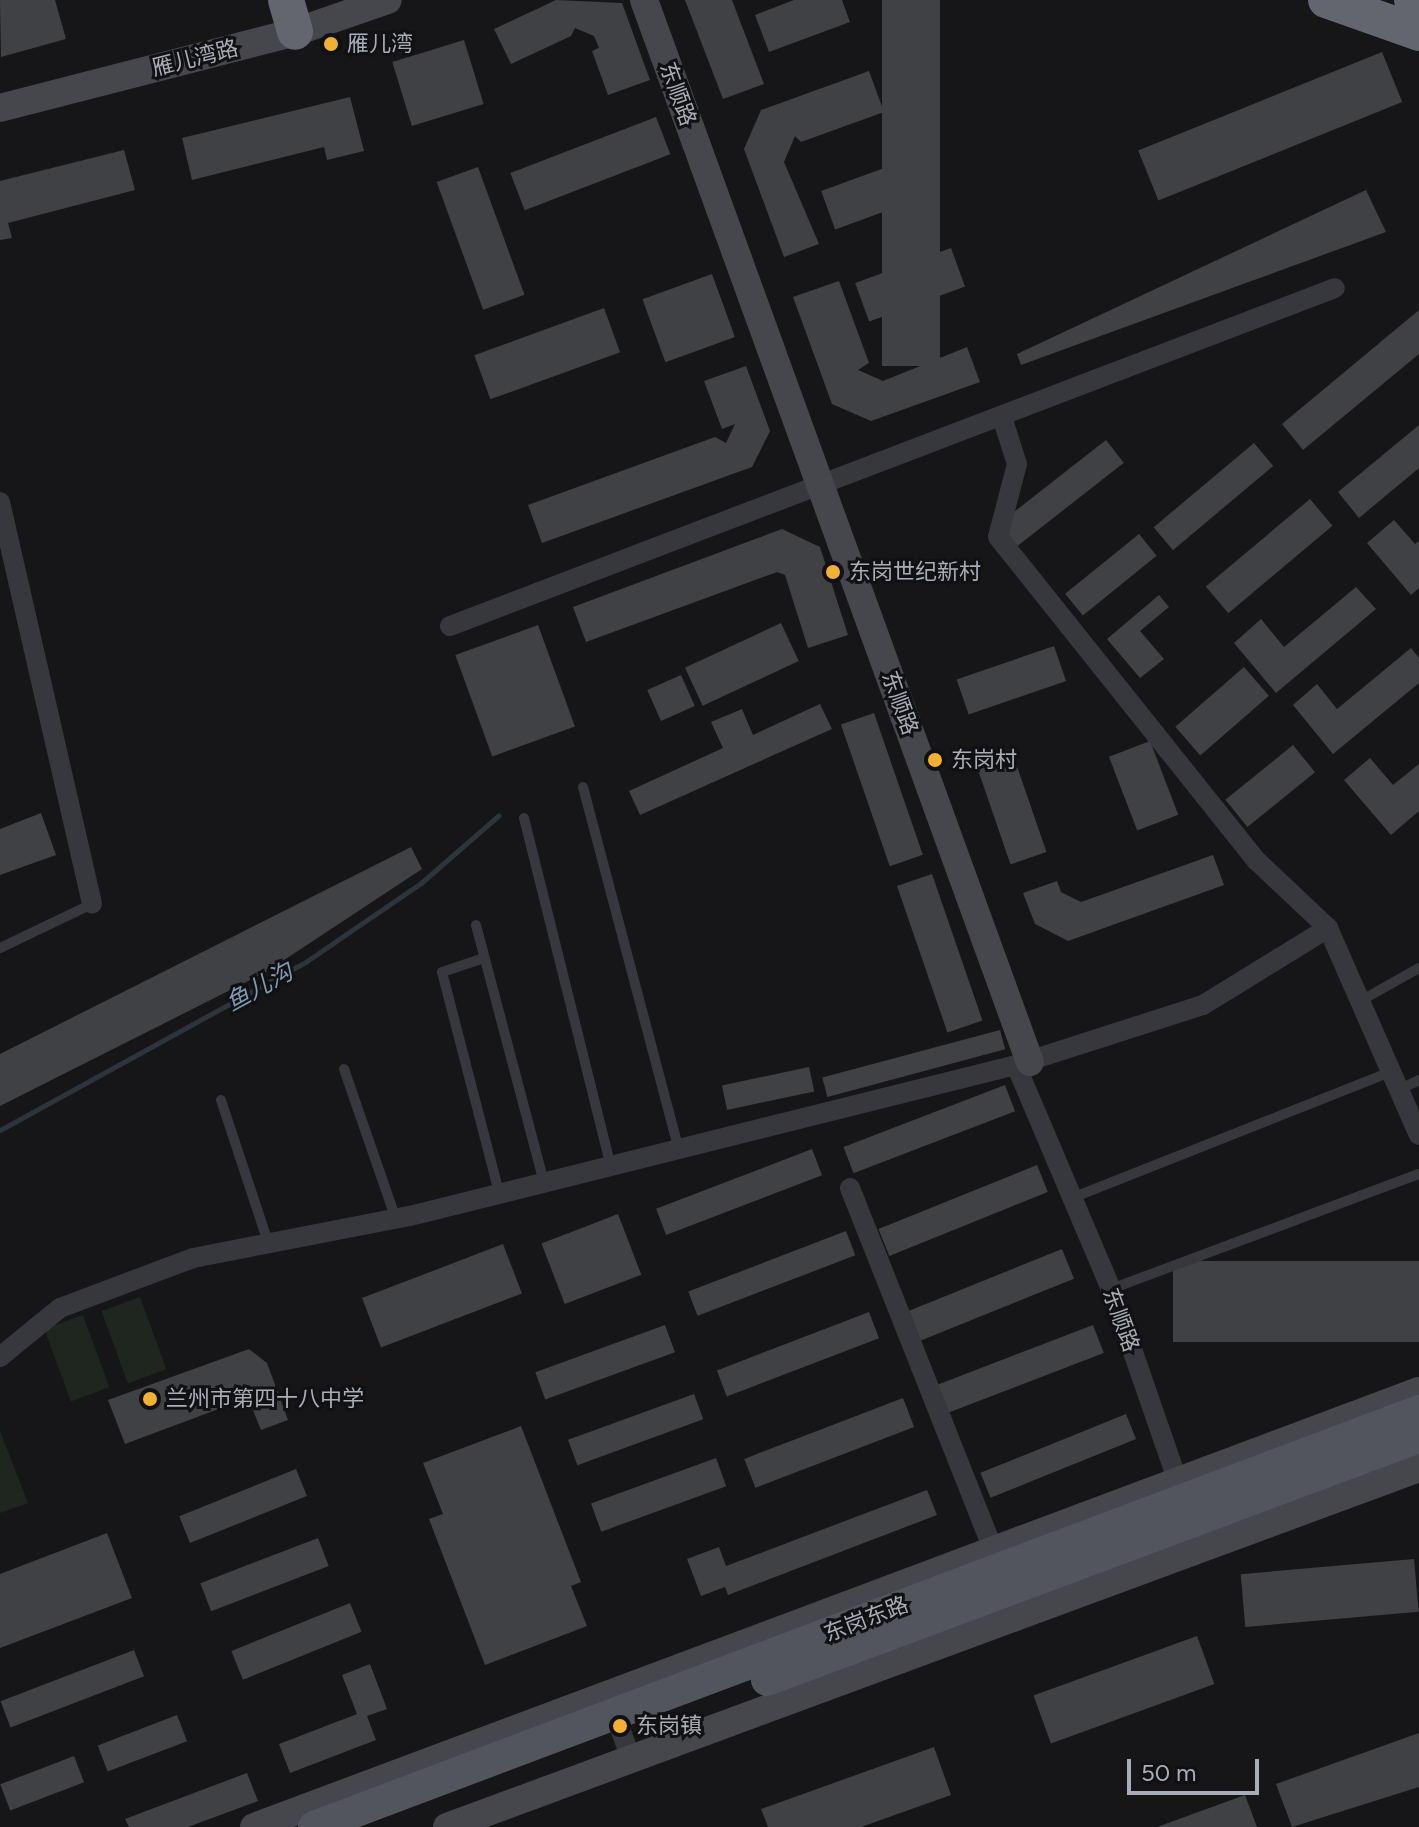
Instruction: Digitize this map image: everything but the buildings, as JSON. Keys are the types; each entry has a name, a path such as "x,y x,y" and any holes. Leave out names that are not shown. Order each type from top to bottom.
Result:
{"highway":[{"path":"1326,0 1419,33"},
{"path":"1412,0 1419,2"}],"main road":[{"name":"东岗东路","path":"314,1827 1419,1411"},
{"name":"东岗东路","path":"374,1827 1419,1437"}],"street":[{"name":"雁儿湾路","path":"0,108 299,15 388,0"},
{"name":"东顺路","path":"644,0 822,487 1023,1064 1072,1198 1111,1289 1166,1486 1175,1556"},
{"path":"450,626 822,487 1335,288"},
{"path":"1002,417 1017,464 998,537 1257,861 1328,928 1419,1135"},
{"path":"0,502 4,535 92,904"},
{"path":"0,1357 60,1308 193,1258 270,1246 396,1219 678,1146 1023,1064 1203,1005 1328,928"},
{"path":"850,1188 993,1550"},
{"path":"254,1827 1419,1391"},
{"path":"447,1827 1419,1468"},
{"path":"608,1694 631,1759"}],"lane":[{"path":"583,787 678,1146"},
{"path":"524,818 610,1164"},
{"path":"0,948 92,904"},
{"path":"476,925 544,1183"},
{"path":"484,958 442,972 499,1192"},
{"path":"1362,1000 1419,968"},
{"path":"344,1069 396,1219"},
{"path":"1072,1198 1396,1080 1419,1080"},
{"path":"221,1100 270,1246"},
{"path":"1111,1289 1419,1174"}],"shaded area":[{"path":"140,1297 166,1369 128,1383 101,1311"},
{"path":"83,1315 109,1387 71,1401 44,1329"},
{"path":"0,1431 28,1503 0,1513"}],"waterway":[{"name":"鱼儿沟","path":"0,1130 307,961 421,883 499,815"}],"place":[{"name":"雁儿湾","path":"331,44"},
{"name":"东岗世纪新村","path":"833,572"},
{"name":"东岗村","path":"935,760"},
{"name":"兰州市第四十八中学","path":"150,1399"},
{"name":"东岗镇","path":"620,1726"}]}
